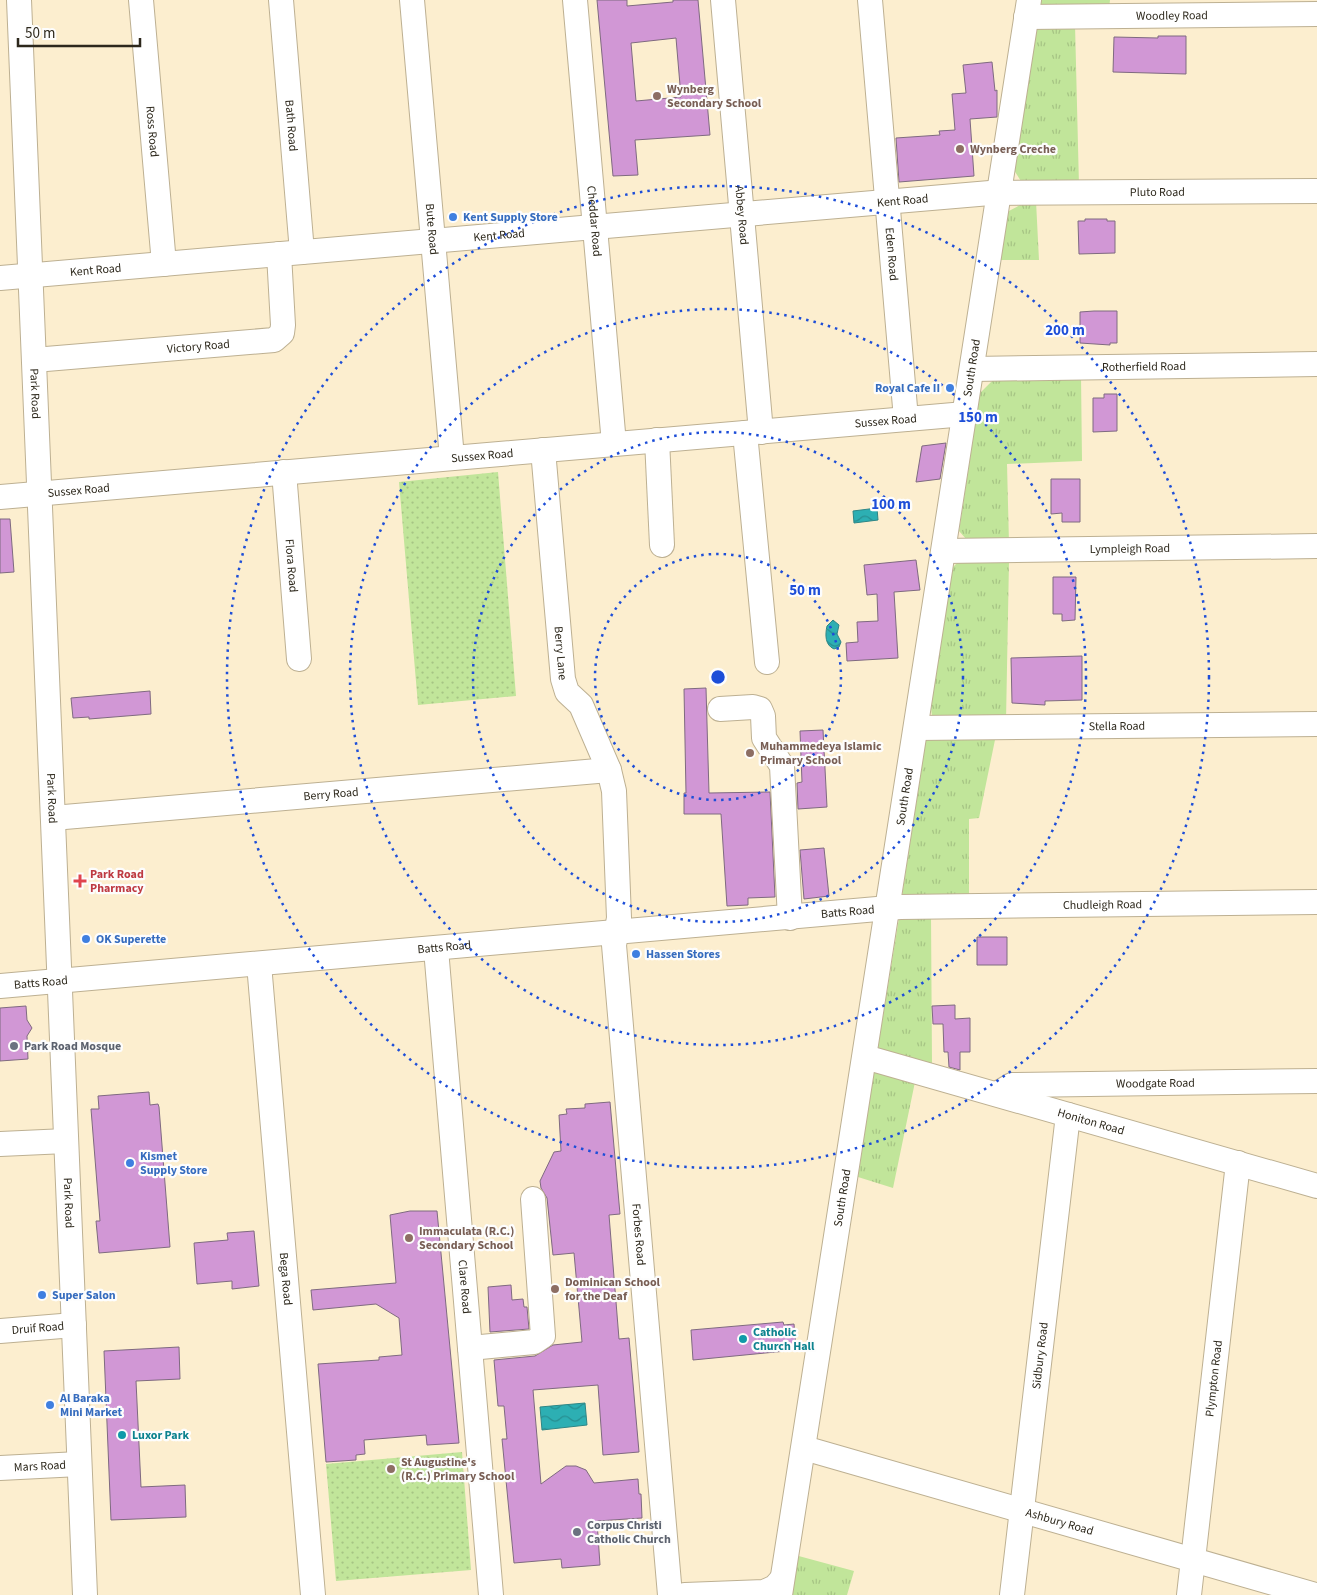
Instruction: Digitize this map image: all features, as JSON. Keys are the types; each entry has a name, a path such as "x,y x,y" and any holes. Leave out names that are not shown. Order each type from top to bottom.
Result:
{"street":[{"name":"Park Road","path":"19,0 85,1595"},
{"name":"Ross Road","path":"141,0 164,264"},
{"name":"Bath Road","path":"281,0 302,252"},
{"name":"Bute Road","path":"412,0 452,458"},
{"name":"Cheddar Road","path":"575,0 614,444"},
{"name":"Abbey Road","path":"723,0 742,215 767,662"},
{"name":"Eden Road","path":"870,0 906,419"},
{"name":"Woodley Road","path":"1028,8 1317,14"},
{"name":"South Road","path":"781,1587 1028,8"},
{"name":"Pluto Road","path":"999,194 1317,190"},
{"name":"Kent Road","path":"0,278 433,240 999,194"},
{"name":"Victory Road","path":"34,360 274,340 282,333 284,325 279,254"},
{"name":"Rotherfield Road","path":"972,369 1317,364"},
{"name":"Sussex Road","path":"0,497 965,414"},
{"path":"657,440 662,545"},
{"name":"Berry Lane","path":"543,450 562,680 567,692 581,705 610,770 617,816 619,918 617,933"},
{"name":"Flora Road","path":"284,472 299,659"},
{"name":"Lympleigh Road","path":"944,551 1317,546"},
{"path":"720,709 753,707 760,709 763,716 764,738 782,766 790,918"},
{"name":"Stella Road","path":"916,728 1317,724"},
{"name":"Berry Road","path":"53,818 610,770"},
{"name":"Chudleigh Road","path":"888,909 1317,902"},
{"name":"Batts Road","path":"0,986 888,909"},
{"name":"Forbes Road","path":"617,933 614,945 670,1595"},
{"name":"Clare Road","path":"436,949 491,1595"},
{"name":"Bega Road","path":"259,964 313,1595"},
{"name":"Honiton Road","path":"865,1057 1317,1186"},
{"name":"Woodgate Road","path":"997,1094 1012,1085 1317,1082"},
{"name":"Sidbury Road","path":"1012,1595 1068,1115"},
{"path":"0,1144 66,1141"},
{"name":"Plympton Road","path":"1189,1595 1238,1163"},
{"path":"470,1348 538,1342 543,1336 532,1199"},
{"name":"Druif Road","path":"0,1331 74,1325"},
{"name":"Ashbury Road","path":"804,1448 1315,1595"},
{"name":"Mars Road","path":"0,1468 80,1464"},
{"path":"684,1595 764,1592 781,1587"}],"green space":[{"path":"1037,0 1110,0 1109,9 1047,9 1038,4"},
{"path":"1075,24 1079,186 1024,186 1014,170 1036,29"},
{"path":"1036,201 1039,260 1000,260 1007,212 1022,204"},
{"path":"1081,375 1082,461 1007,464 1009,543 967,540 959,531 980,393 992,381 993,376"},
{"path":"498,472 516,696 418,705 399,482"},
{"path":"1009,561 1006,721 932,716 931,708 952,568 957,563"},
{"path":"996,735 979,818 969,819 969,899 902,896 926,739"},
{"path":"931,914 932,1064 881,1050 878,1047 899,918"},
{"path":"874,1071 915,1082 893,1188 858,1177"},
{"path":"462,1452 471,1570 336,1581 326,1464"},
{"path":"795,1555 854,1571 847,1595 789,1595"}],"water":[{"path":"877,508 878,520 854,523 853,511"},
{"path":"833,620 839,625 837,634 841,642 839,647 834,649 827,642 826,636 827,626"},
{"path":"585,1403 587,1425 542,1430 540,1407"}],"building":[{"path":"597,0 627,0 627,6 673,2 673,0 698,0 710,135 635,140 638,175 613,176","holes":["676,38 681,97 636,101 631,43"]},
{"path":"1158,36 1186,36 1186,74 1113,72 1114,37 1158,38"},
{"path":"992,62 995,91 997,90 997,117 970,119 974,176 899,182 896,138 940,135 939,131 955,130 952,94 966,93 963,65"},
{"path":"1085,219 1115,221 1115,253 1079,254 1078,221 1085,221"},
{"path":"1117,311 1117,343 1110,343 1110,345 1080,343 1080,312"},
{"path":"1104,394 1117,394 1117,431 1093,432 1093,398 1104,398"},
{"path":"946,443 940,479 916,482 922,446"},
{"path":"1051,479 1080,479 1080,522 1062,522 1062,513 1051,514"},
{"path":"0,519 10,519 14,572 0,573"},
{"path":"916,560 920,590 894,592 898,658 847,661 846,643 858,642 857,622 878,621 877,594 867,595 864,565"},
{"path":"1053,577 1076,577 1075,620 1062,621 1062,614 1053,614"},
{"path":"1082,656 1082,700 1045,701 1045,705 1012,703 1011,658"},
{"path":"706,688 709,793 770,792 775,897 748,898 748,905 727,906 721,814 684,814 684,793 686,793 684,689"},
{"path":"150,691 151,714 89,719 89,717 73,718 71,698"},
{"path":"823,730 827,807 798,809 797,783 802,782 800,731"},
{"path":"824,848 829,896 804,899 800,850"},
{"path":"977,937 1007,937 1007,965 977,965"},
{"path":"955,1005 955,1019 970,1018 970,1052 960,1052 960,1070 949,1067 948,1052 944,1052 943,1024 933,1024 932,1006"},
{"name":"Park Road Mosque","path":"26,1006 27,1020 32,1028 27,1036 28,1059 0,1061 0,1008"},
{"name":"Kismet Supply Store","path":"149,1092 150,1105 158,1104 159,1107 170,1247 99,1253 96,1221 100,1221 91,1109 99,1109 98,1096"},
{"path":"610,1102 620,1214 609,1215 619,1339 629,1338 639,1452 603,1455 598,1385 533,1390 541,1484 566,1466 576,1466 586,1470 594,1483 638,1479 642,1518 597,1521 600,1565 562,1568 561,1559 514,1563 502,1439 507,1439 504,1406 498,1406 494,1360 535,1356 553,1345 582,1342 574,1253 553,1255 547,1198 541,1188 540,1181 554,1152 561,1151 559,1115 567,1114 566,1109 585,1108 585,1104"},
{"path":"410,1211 437,1211 459,1443 427,1445 426,1435 364,1440 365,1454 356,1455 356,1460 326,1462 318,1364 379,1360 379,1357 402,1355 399,1318 376,1304 313,1310 311,1290 396,1283 390,1215"},
{"path":"254,1231 259,1286 232,1289 232,1281 197,1284 194,1243 228,1240 227,1233"},
{"path":"511,1285 512,1300 523,1299 524,1307 527,1307 529,1329 490,1332 488,1287"},
{"name":"Catholic Church Hall","path":"783,1322 784,1325 794,1324 796,1348 786,1348 786,1351 693,1360 691,1330"},
{"name":"Luxor Park","path":"179,1347 180,1379 136,1381 141,1487 185,1485 186,1517 111,1520 104,1351"}],"place":[{"name":"Wynberg Secondary School","path":"657,96"},
{"name":"Wynberg Creche","path":"960,149"},
{"name":"Kent Supply Store","path":"453,217"},
{"name":"Royal Cafe II","path":"950,388"},
{"name":"Muhammedeya Islamic Primary School","path":"750,753"},
{"name":"Park Road Pharmacy","path":"80,881"},
{"name":"OK Superette","path":"86,939"},
{"name":"Hassen Stores","path":"636,954"},
{"name":"Park Road Mosque","path":"14,1046"},
{"name":"Kismet Supply Store","path":"130,1163"},
{"name":"Immaculata (R.C.) Secondary School","path":"409,1238"},
{"name":"Dominican School for the Deaf","path":"555,1289"},
{"name":"Super Salon","path":"42,1295"},
{"name":"Catholic Church Hall","path":"743,1339"},
{"name":"Al Baraka Mini Market","path":"50,1405"},
{"name":"Luxor Park","path":"122,1435"},
{"name":"St Augustine's (R.C.) Primary School","path":"391,1469"},
{"name":"Corpus Christi Catholic Church","path":"577,1532"}]}
